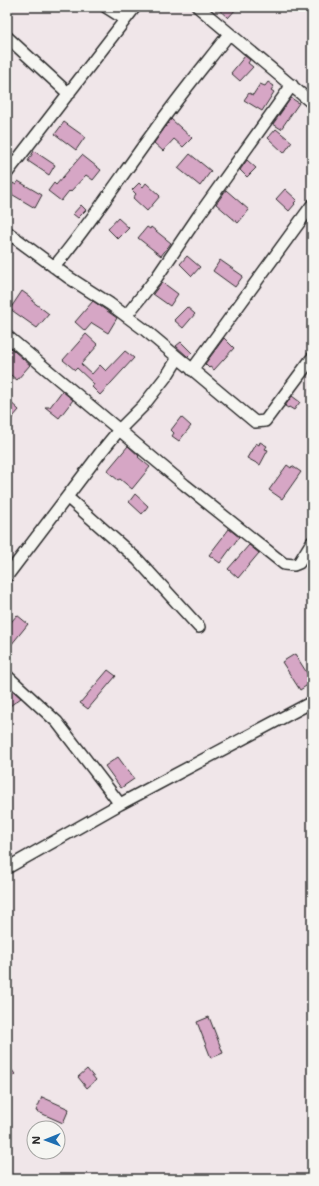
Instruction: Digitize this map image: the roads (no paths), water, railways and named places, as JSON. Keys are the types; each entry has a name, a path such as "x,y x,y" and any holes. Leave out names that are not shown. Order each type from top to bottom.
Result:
{"street":[{"path":"106,7 125,20"},
{"path":"7,173 135,7"},
{"path":"198,7 312,103"},
{"path":"54,267 76,240 188,86 229,34"},
{"path":"7,36 69,94"},
{"path":"126,316 157,277 212,195 292,85"},
{"path":"192,370 312,205"},
{"path":"7,232 54,267 126,316 224,395 252,421 258,423 265,421 312,358"},
{"path":"7,336 185,485 284,564 294,565 299,563 312,542"},
{"path":"7,576 119,430 143,406 168,374 178,358"},
{"path":"67,497 138,560 199,626"},
{"path":"7,676 57,722 120,804"},
{"path":"7,868 120,804 312,702"}]}
